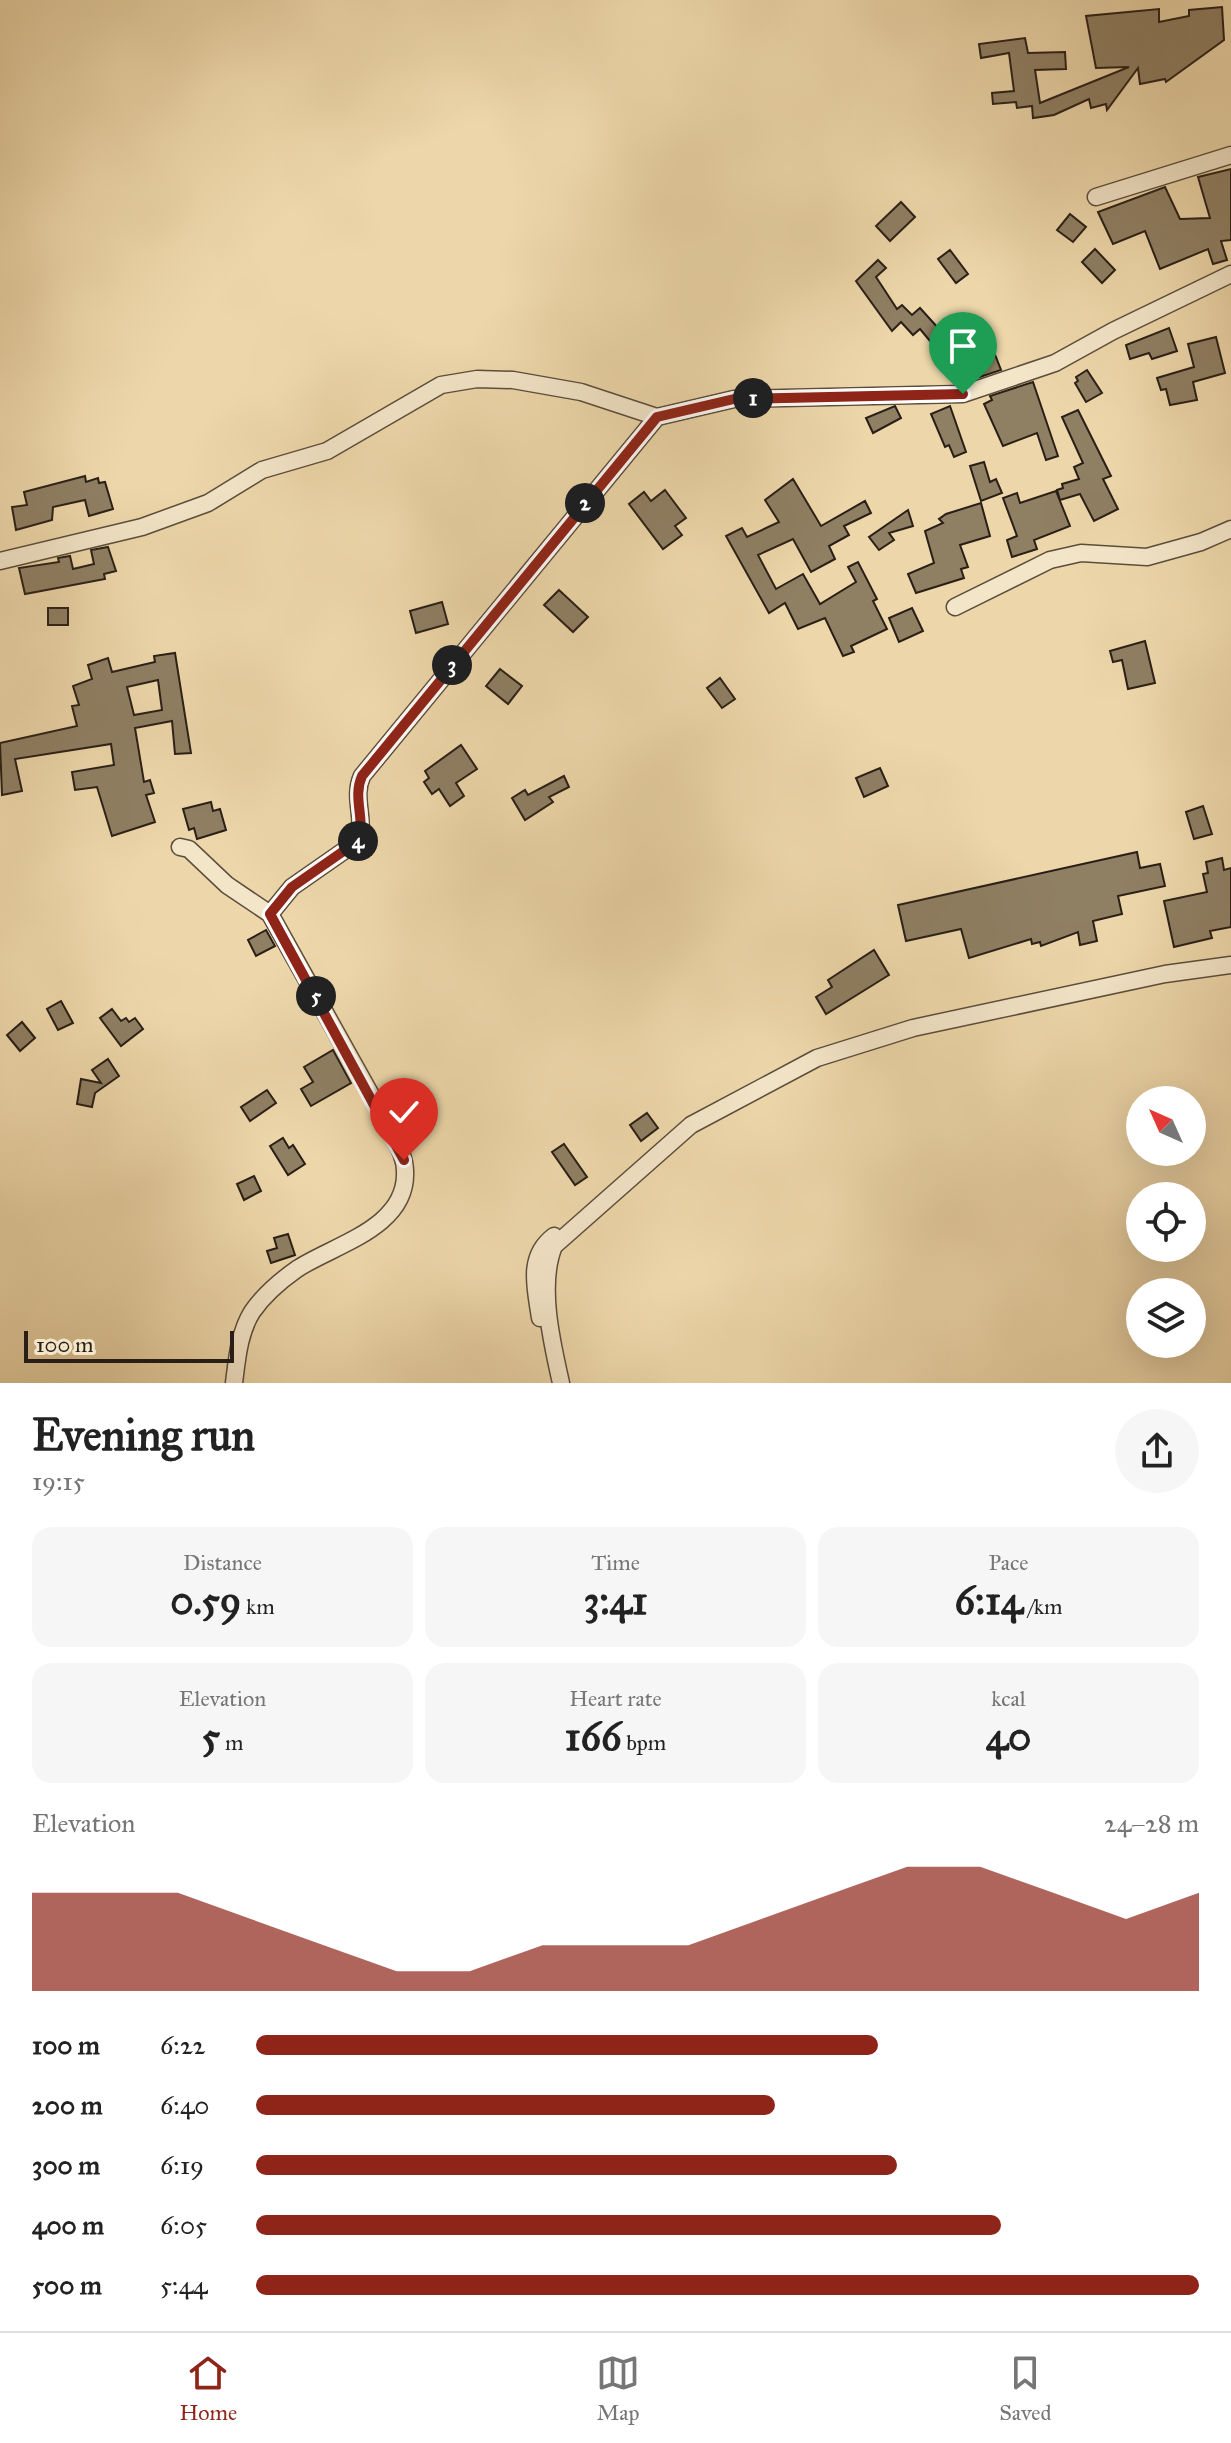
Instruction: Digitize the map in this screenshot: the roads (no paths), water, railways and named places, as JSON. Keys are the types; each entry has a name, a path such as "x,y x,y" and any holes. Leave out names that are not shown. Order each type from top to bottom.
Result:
{"street":[{"path":"1096,197 1231,155"},
{"path":"0,561 142,527 208,503 262,470 327,451 441,385 477,379 513,380 581,392 657,417 734,399 963,394 1055,363 1231,274"},
{"path":"270,914 292,887 358,841 361,822 357,793 362,776 657,417"},
{"path":"955,607 1050,560 1081,553 1147,557 1201,542 1231,529"},
{"path":"180,847 189,849 227,885 270,914 391,1131 404,1160 406,1175 388,1214 373,1228 297,1269 254,1309 245,1325 234,1383"},
{"path":"561,1383 547,1315 548,1265 554,1246 691,1125 757,1087 837,1050 877,1037 1068,994 1231,965"},
{"path":"549,1383 534,1267 537,1256 548,1241 578,1224"}]}
